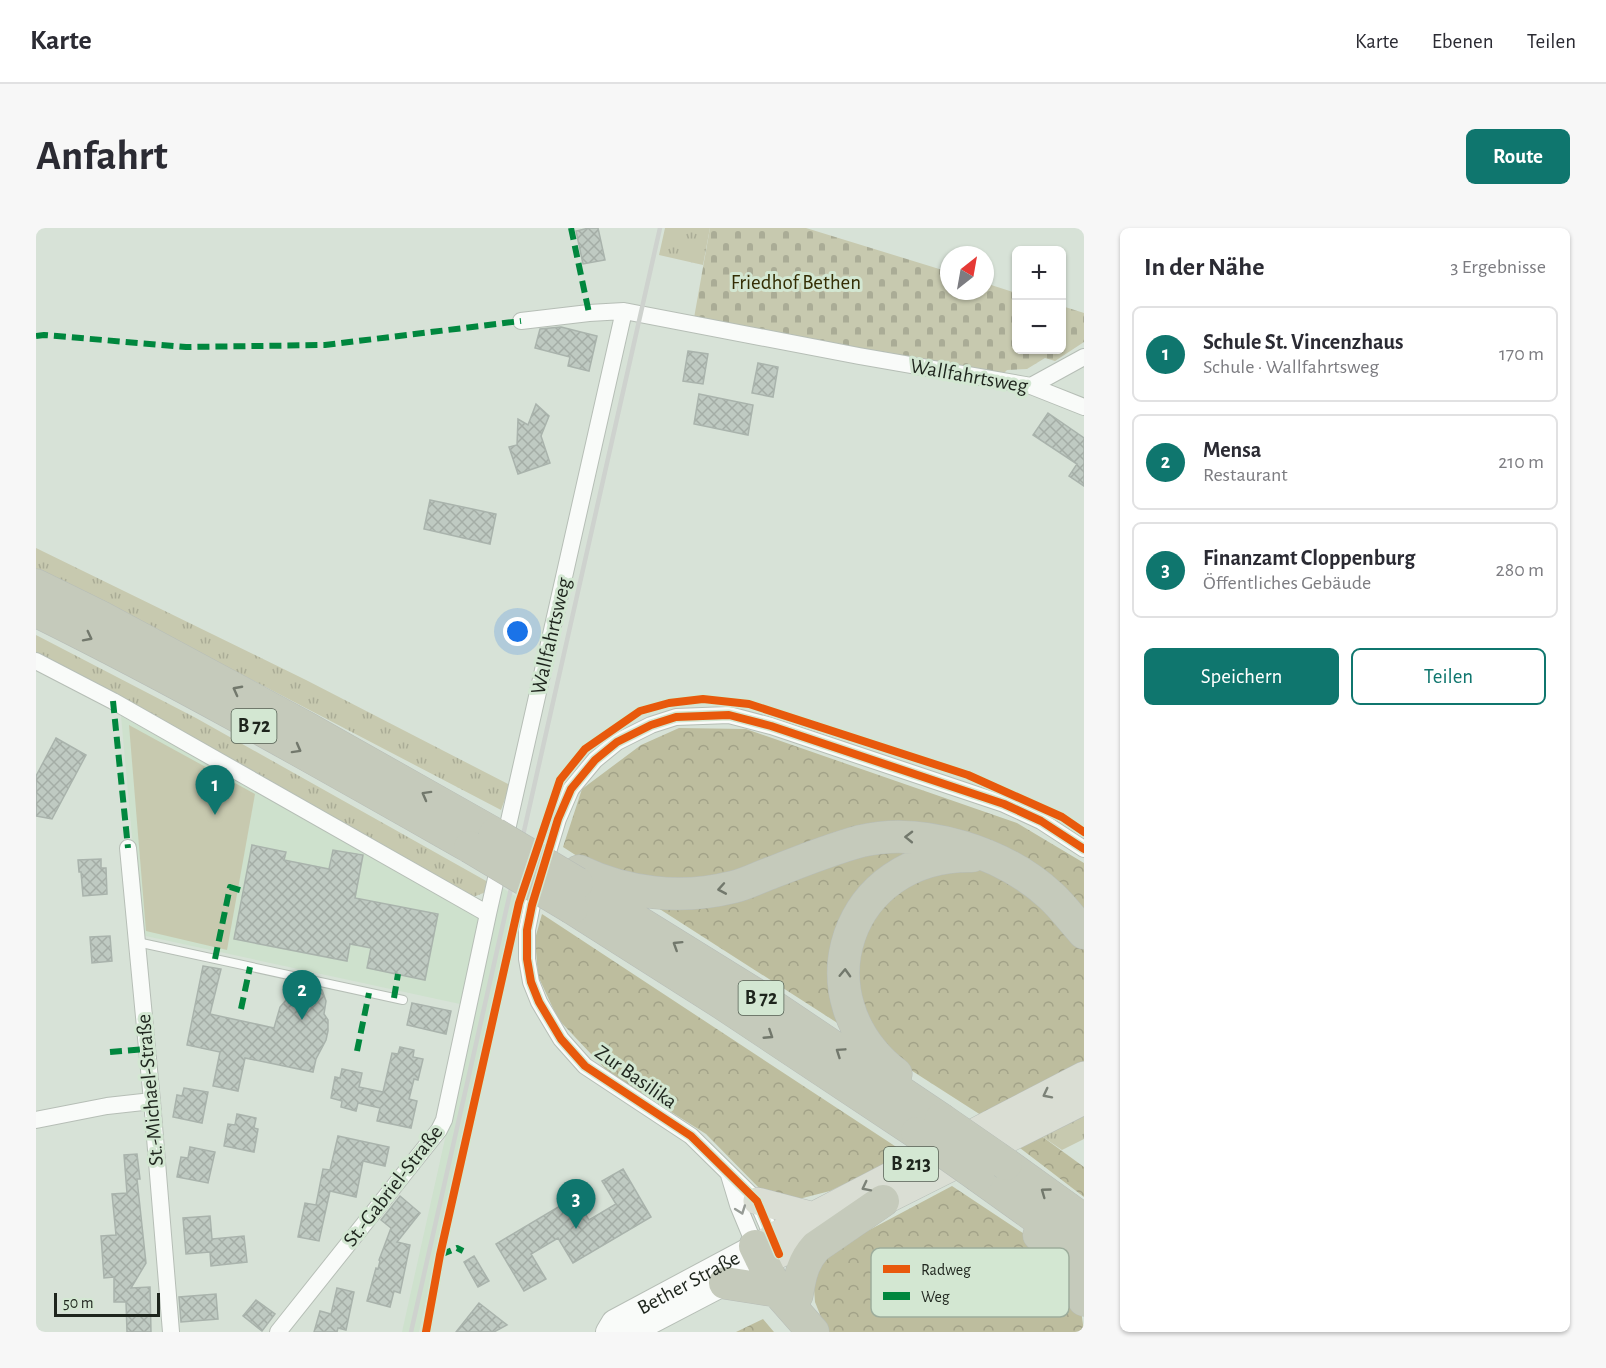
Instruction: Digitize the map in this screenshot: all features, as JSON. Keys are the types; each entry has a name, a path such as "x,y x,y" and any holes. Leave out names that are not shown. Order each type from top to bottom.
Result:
{"highway":[{"name":"B 72","path":"36,585 101,617 307,728 480,835 576,888 720,1002 935,1123 969,1138 1016,1202 1084,1252"},
{"name":"B 72","path":"36,611 295,748 480,835"},
{"name":"B 72","path":"576,888 618,887 660,894 699,893 734,887 825,852 864,841 883,838 921,838 950,842 985,856 1026,877 1051,896 1084,933"},
{"name":"B 72","path":"985,856 939,858 903,872 883,884 868,900 857,918 846,948 844,982 851,1016 873,1052 892,1071 932,1101 935,1123 992,1170 1084,1220"},
{"name":"B 213","path":"787,1293 808,1256 816,1247 883,1201"},
{"path":"1016,1202 1034,1230 1054,1248"},
{"path":"767,1250 787,1293 813,1331"},
{"path":"1069,1269 1078,1283 1084,1300"},
{"path":"725,1283 787,1293"}],"main road":[{"name":"B 213","path":"767,1250 811,1215 1084,1076"},
{"name":"B 213","path":"767,1250 883,1201 1084,1101"},
{"path":"757,1201 811,1215"}],"street":[{"path":"521,321 624,311"},
{"name":"Wallfahrtsweg","path":"488,914 624,311 1031,386 1084,406"},
{"path":"1031,386 1084,357"},
{"path":"36,661 113,701 488,914"},
{"name":"Zur Basilika","path":"767,1250 757,1201 691,1136 585,1066 555,1030 539,1002 531,982 527,959 527,930 532,905 558,819 571,789 595,760 617,742 651,725 676,717 729,715 771,726 1004,804 1041,821 1084,849"},
{"name":"St.-Michael-Straße","path":"128,848 171,1332"},
{"name":"St.-Gabriel-Straße","path":"278,1332 439,1130 444,1120 488,914"},
{"path":"36,1120 107,1106 152,1101"},
{"name":"Zur Basilika","path":"729,1174 738,1205 767,1250"},
{"name":"Bether Straße","path":"631,1332 725,1283 767,1250"},
{"name":"Bether Straße","path":"608,1332 614,1322 767,1250"}],"lane":[{"path":"137,942 403,1000"}],"shaded area":[{"path":"121,716 480,915 460,1004 141,935"},
{"path":"501,887 517,897 419,1332 402,1332"}],"green space":[{"path":"665,228 710,228 703,265 659,255"},
{"name":"Friedhof Bethen","path":"710,228 806,228 940,269 940,300 994,300 994,286 1012,292 1012,354 1066,354 1055,361 1045,358 1027,369 1007,370 1003,374 694,318"},
{"name":"Friedhof Bethen","path":"1066,307 1084,313 1084,342 1066,354"},
{"path":"36,548 306,680 510,785 501,810 36,569"},
{"path":"36,635 196,718 488,882 486,892 473,897 36,654"},
{"path":"129,725 255,794 227,950 146,931"},
{"path":"679,728 746,729 1017,823 1084,863 1084,1069 984,1117 563,847 582,789 641,745"},
{"path":"542,914 907,1154 830,1191 791,1201 761,1190 706,1134 608,1072 558,1019 538,976 535,939"},
{"path":"1084,1113 1084,1139 1062,1150 1040,1135"},
{"path":"1040,1135 1084,1167 1084,1197 1020,1148"},
{"path":"952,1186 1035,1241 1040,1248 871,1248 871,1317 1069,1317 1069,1292 1081,1310 1084,1332 827,1332 815,1302 813,1275 826,1253"},
{"path":"763,1319 774,1332 736,1332"}],"building":[{"path":"598,228 605,260 583,264 576,231"},
{"path":"561,327 597,336 589,371 568,366 570,357 535,348 540,329"},
{"path":"688,351 708,354 703,384 683,381"},
{"path":"758,363 778,367 773,397 752,393"},
{"path":"699,394 753,405 748,435 694,424"},
{"path":"536,404 549,416 541,436 550,463 518,474 509,447 517,445 518,419 528,425"},
{"path":"1048,413 1084,438 1084,486 1069,476 1077,464 1033,435"},
{"path":"430,500 496,514 490,544 424,529"},
{"path":"56,738 86,755 52,819 36,816 36,776"},
{"path":"252,845 286,852 284,860 329,869 333,850 363,855 355,898 438,914 425,980 367,968 371,948 350,944 347,961 234,939"},
{"path":"101,859 101,868 106,868 107,894 83,896 78,860"},
{"path":"110,936 112,961 92,963 90,937"},
{"path":"203,966 221,969 210,1014 274,1028 280,1007 290,991 298,984 322,990 326,1001 324,1014 328,1020 328,1031 313,1072 245,1058 238,1091 213,1086 220,1052 187,1045"},
{"path":"412,1003 451,1011 446,1034 407,1025"},
{"path":"400,1047 414,1050 413,1057 423,1059 418,1080 414,1079 409,1099 417,1101 411,1128 377,1121 380,1108 358,1103 356,1111 341,1107 342,1101 331,1098 335,1077 340,1078 342,1069 362,1073 359,1087 383,1092 392,1053 398,1054"},
{"path":"184,1088 208,1092 202,1123 173,1117 177,1095 182,1096"},
{"path":"237,1114 256,1118 254,1128 258,1129 254,1152 224,1146 228,1124 235,1125"},
{"path":"338,1136 389,1147 385,1166 363,1161 356,1197 330,1191 319,1241 298,1237 305,1203 316,1205 323,1169 330,1170"},
{"path":"190,1147 215,1152 208,1183 177,1177 181,1157 188,1158"},
{"path":"137,1154 140,1179 137,1179 146,1263 131,1288 150,1287 151,1332 127,1332 126,1302 114,1302 114,1277 104,1278 101,1236 116,1235 112,1194 127,1193 124,1155"},
{"path":"623,1169 651,1217 573,1263 558,1238 531,1254 546,1279 524,1291 496,1244 575,1197 589,1220 616,1204 602,1181"},
{"path":"400,1196 420,1213 397,1242 410,1245 400,1293 394,1291 390,1307 367,1301 391,1228 381,1220"},
{"path":"210,1216 212,1239 244,1236 247,1262 211,1266 210,1252 186,1254 183,1218"},
{"path":"474,1256 489,1281 478,1287 464,1262"},
{"path":"337,1288 354,1292 346,1330 338,1328 337,1332 314,1332 320,1311 331,1314"},
{"path":"216,1294 218,1319 181,1322 179,1297"},
{"path":"256,1300 275,1314 262,1331 243,1316"},
{"path":"479,1303 507,1325 494,1332 456,1332"}],"railway":[{"path":"411,1332 660,228"}],"marked path":[{"path":"571,228 589,313"},
{"path":"36,336 186,347 325,345 521,321"},
{"path":"113,701 128,848"},
{"path":"215,959 230,887 243,891"},
{"path":"241,1009 250,967"},
{"path":"394,998 398,974"},
{"path":"357,1051 369,993"},
{"path":"110,1052 147,1049"},
{"path":"440,1255 457,1248 463,1251"}],"cycle path":[{"path":"426,1332 440,1255 519,903 560,780 585,749 640,711 669,703 703,699 749,704 968,775 1062,817 1084,832"},
{"path":"779,1254 757,1201 691,1136 585,1066 561,1039 539,1002 531,982 527,959 527,930 532,905 558,819 571,789 595,760 617,742 651,725 676,717 729,715 771,726 1004,804 1041,821 1084,849"}],"place":[{"name":"Schule St. Vincenzhaus","path":"215,815"},
{"name":"Mensa","path":"302,1020"},
{"name":"Finanzamt Cloppenburg","path":"576,1229"}]}
